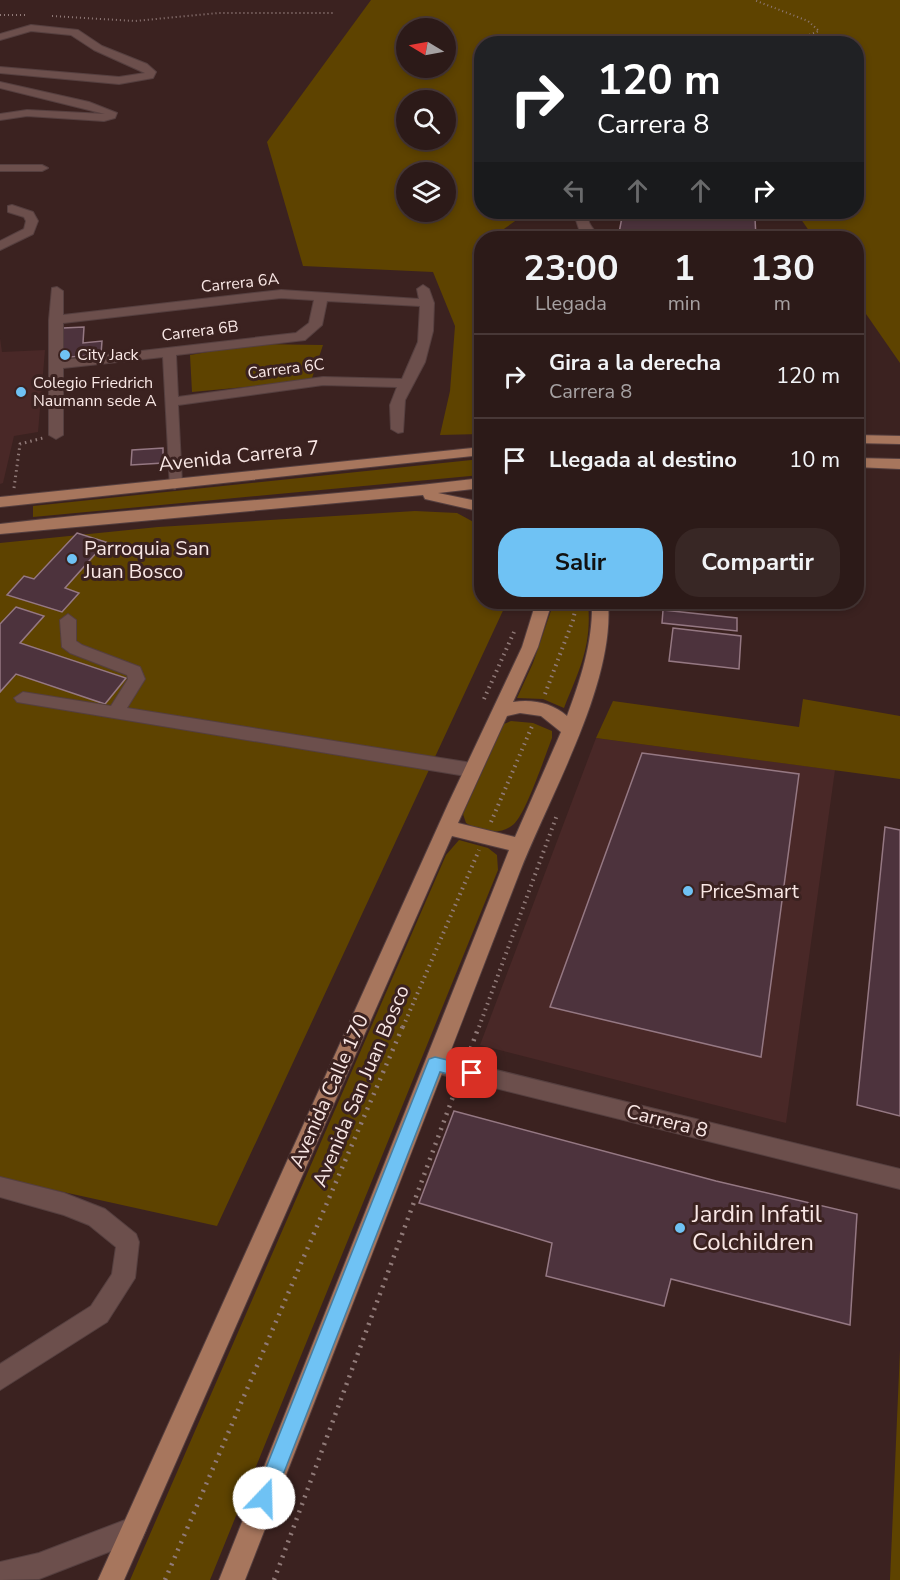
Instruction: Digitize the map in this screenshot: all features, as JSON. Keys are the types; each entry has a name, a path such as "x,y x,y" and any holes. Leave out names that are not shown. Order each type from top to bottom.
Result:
{"main road":[{"path":"864,439 900,440"},
{"name":"Avenida Carrera 7","path":"8,498 175,484 474,452"},
{"path":"864,462 900,464"},
{"path":"8,498 6,528 185,509 474,484"},
{"path":"398,492 458,500 474,505"},
{"name":"Avenida Calle 170","path":"111,1580 472,770 534,637 542,609"},
{"path":"232,1580 520,846 569,730 598,647 600,609"},
{"path":"501,711 521,706 540,708 558,717 569,730"},
{"path":"447,827 520,846"}],"street":[{"path":"0,37 31,28 74,32 98,48 143,66 151,72 149,76 134,80 88,78 31,70 0,70"},
{"path":"0,85 85,104 112,113 111,116 104,118 27,113 0,117"},
{"path":"0,168 42,168"},
{"path":"0,246 29,231 32,221 29,215 12,209"},
{"path":"398,429 396,406 406,383 415,370 424,340 428,303 423,289"},
{"path":"56,435 57,291"},
{"name":"Carrera 6A","path":"56,320 281,294 428,303"},
{"name":"Carrera 6B","path":"56,365 300,337 315,326 321,297"},
{"path":"170,352 175,484"},
{"name":"Carrera 6C","path":"171,402 323,381 406,383"},
{"path":"68,620 68,643 76,649 134,671 137,679 115,713"},
{"path":"23,698 472,770"},
{"name":"Carrera 8","path":"435,1064 900,1179"},
{"path":"0,1187 64,1204 97,1218 128,1242 123,1278 99,1314 0,1378"},
{"path":"0,1575 39,1566 133,1530"}],"path":[{"path":"754,0 808,21 819,31 806,36"},
{"path":"42,15 135,21 218,13 334,14"},
{"path":"0,15 31,15"},
{"path":"8,498 20,444 56,435"},
{"name":"Avenida San Juan Bosco","path":"165,1580 540,708 575,609"},
{"path":"274,1580 558,813"}],"shaded area":[{"path":"371,0 900,0 900,363 864,311 864,231 809,231 801,219 864,219 864,36 474,36 474,219 518,219 501,231 474,231 474,251 472,253 474,257 474,434 440,435 450,391 455,326 433,272 303,266 267,142"},
{"name":"Colegio Friedrich Naumann sede A","path":"0,338 2,352 45,350 38,432 14,436 3,483 0,484"},
{"path":"254,344 323,345 311,381 192,392 190,355"},
{"path":"474,460 474,476 33,517 33,506"},
{"path":"415,511 457,513 474,522 474,609 504,609 217,1226 0,1178 0,543 158,527"},
{"path":"552,609 588,609 584,656 564,708 543,699 517,698 533,663"},
{"path":"803,699 900,716 900,779 596,738 613,701 799,727"},
{"path":"511,721 533,723 552,731 552,738 519,818 509,828 503,830 478,829 466,823 463,814 504,724"},
{"path":"596,738 835,770 786,1123 480,1045"},
{"path":"459,840 488,848 497,855 498,870 210,1580 130,1580 446,855"},
{"path":"900,1350 900,1580 890,1580"}],"building":[{"path":"622,219 755,219 756,231 619,231"},
{"path":"84,327 83,343 102,341 101,354 61,358 63,328"},
{"path":"163,448 163,463 131,465 132,450"},
{"name":"Parroquia San Juan Bosco","path":"77,533 106,542 65,588 79,593 62,612 7,595 24,576 34,579"},
{"path":"16,607 44,616 20,643 126,678 105,704 16,674 0,692 0,624"},
{"path":"663,610 737,618 737,631 662,623"},
{"path":"673,628 741,636 739,669 669,661"},
{"name":"PriceSmart","path":"642,753 799,774 761,1057 550,1007"},
{"path":"885,827 900,830 900,1116 857,1105"},
{"name":"Jardin Infatil Colchildren","path":"454,1111 716,1181 857,1214 850,1325 671,1279 664,1306 546,1276 552,1243 419,1203"}],"place":[{"name":"City Jack","path":"65,355"},
{"name":"Colegio Friedrich Naumann sede A","path":"21,392"},
{"name":"Parroquia San Juan Bosco","path":"72,559"},
{"name":"PriceSmart","path":"688,891"},
{"name":"Jardin Infatil Colchildren","path":"680,1228"}],"route":[{"path":"264,1498 435,1064 472,1073"}]}
